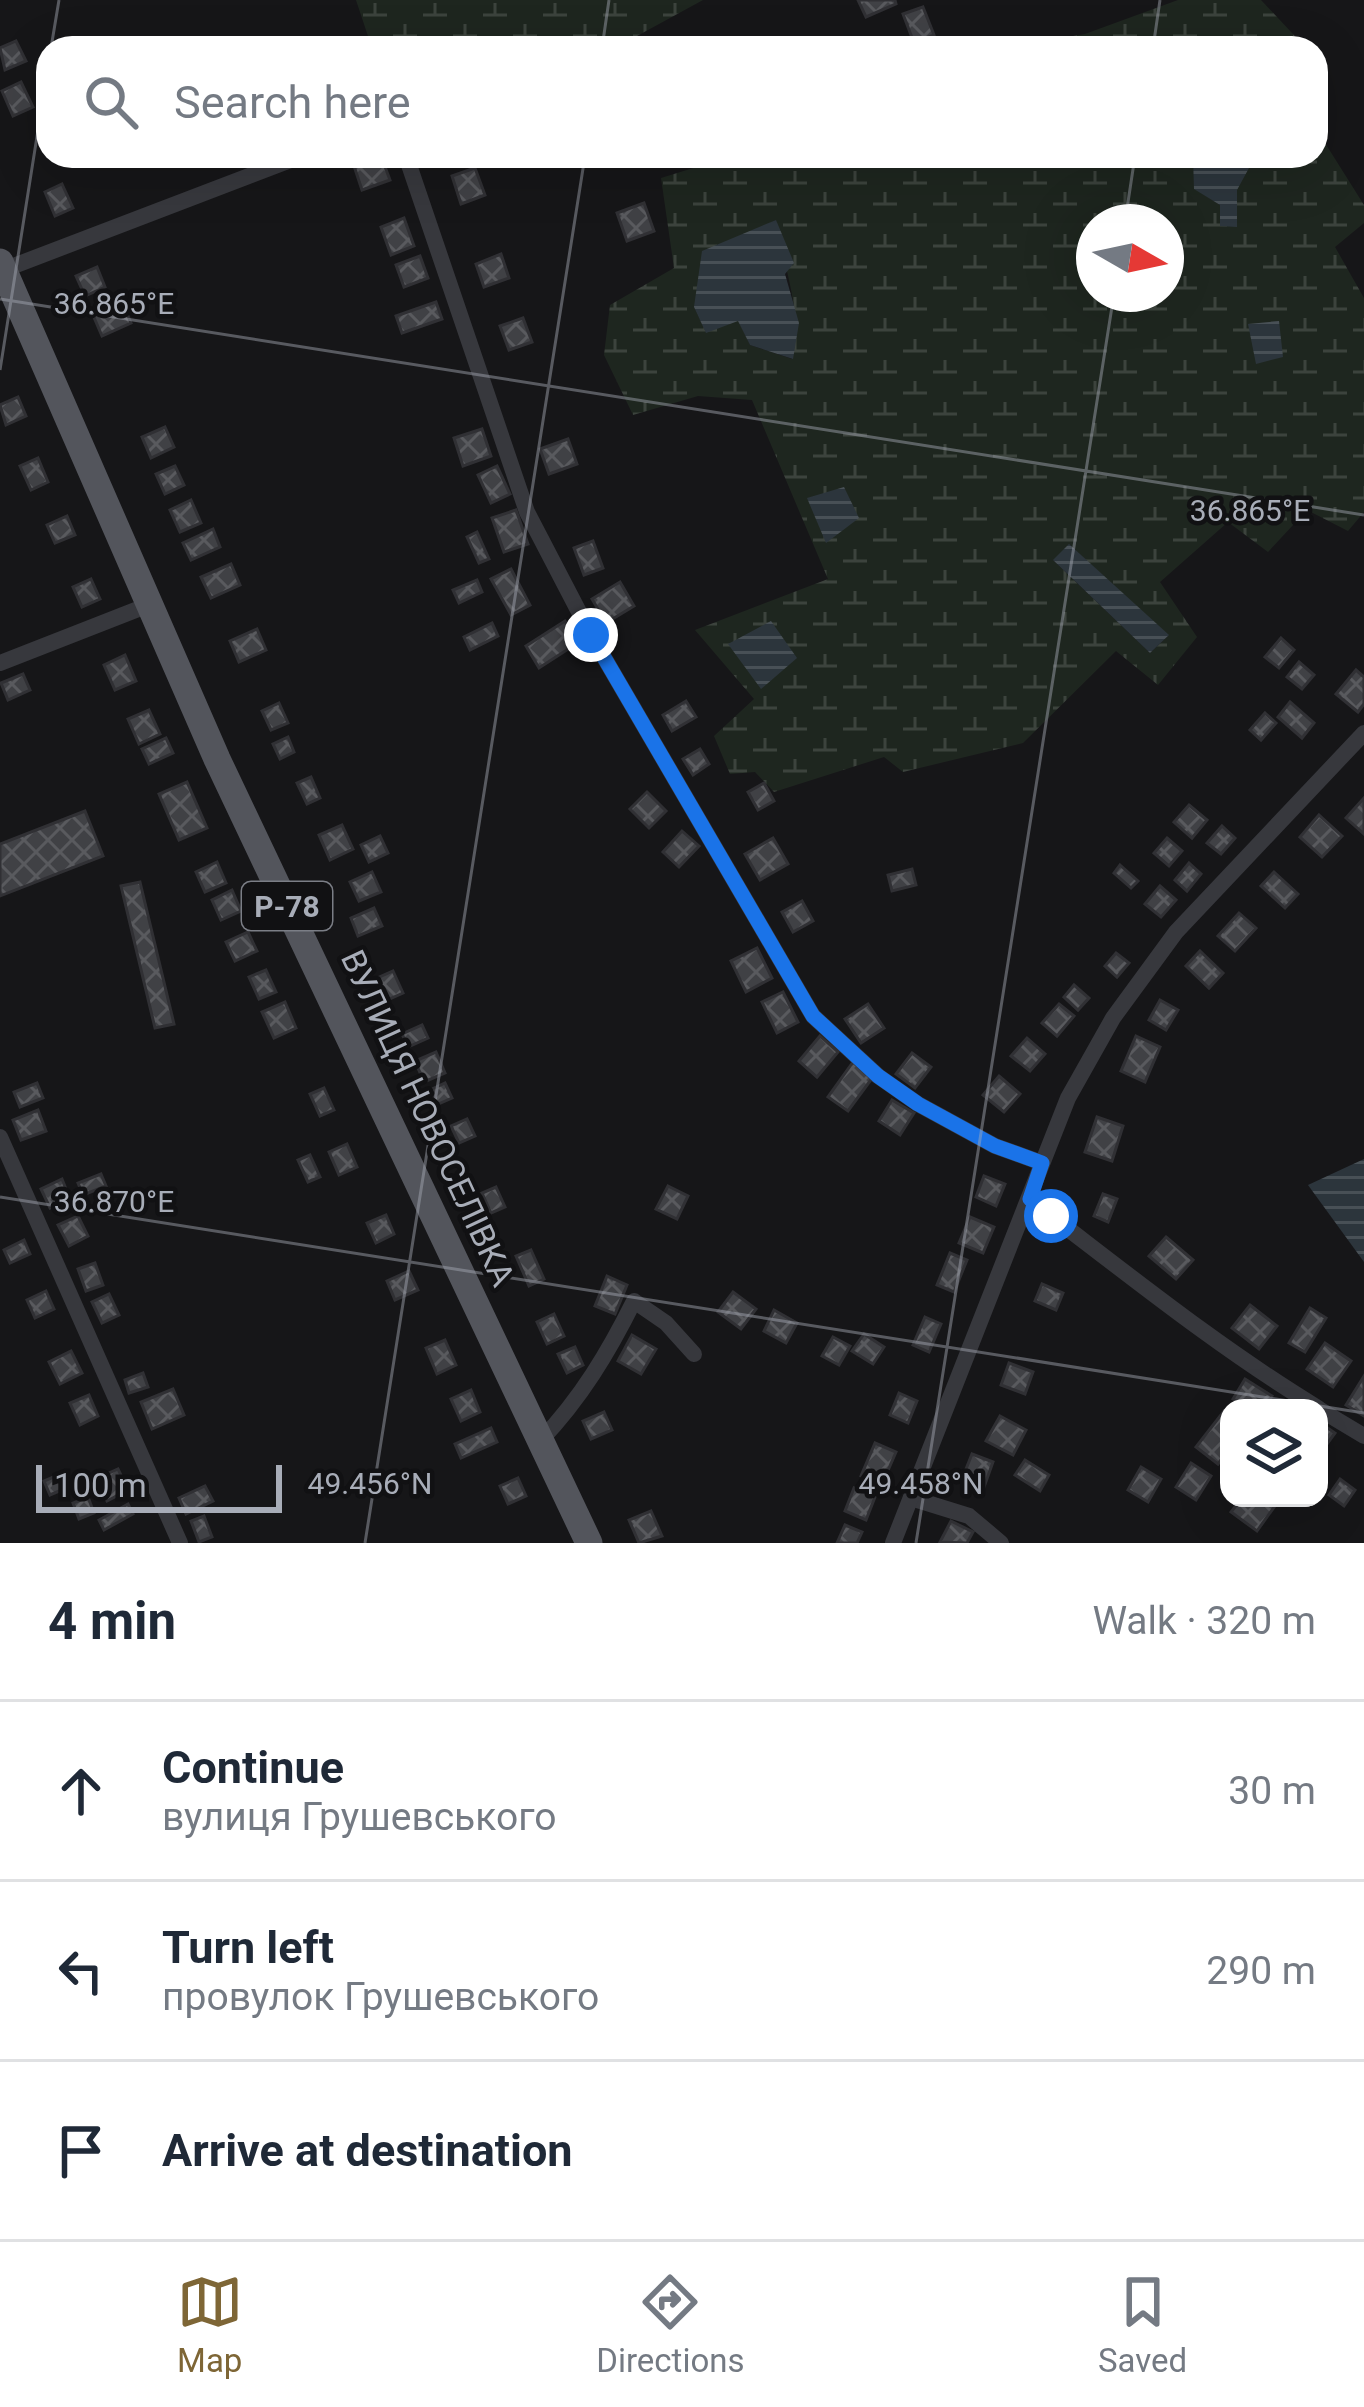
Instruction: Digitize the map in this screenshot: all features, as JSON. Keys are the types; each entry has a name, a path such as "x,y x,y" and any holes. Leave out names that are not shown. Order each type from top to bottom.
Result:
{"main road":[{"name":"ВУЛИЦЯ НОВОСЕЛІВКА","path":"2,266 217,759 589,1543"}],"street":[{"path":"2,266 268,168"},
{"path":"410,168 527,512 602,655 813,1016 878,1076 918,1104 995,1146 1042,1163"},
{"path":"0,663 151,604"},
{"path":"893,1543 1068,1097 1113,1018 1176,932 1364,733"},
{"path":"0,1137 180,1543"},
{"path":"1030,1199 1208,1337 1304,1399"},
{"path":"541,1440 574,1405 634,1301 666,1323 694,1354"},
{"path":"1328,1414 1364,1436"},
{"path":"911,1498 969,1516 1001,1543"}],"green space":[{"path":"356,0 703,0 637,36 368,36"},
{"path":"1178,0 1261,0 1295,36 1073,36"},
{"path":"1328,148 1364,205 1364,223 1335,247 1364,298 1364,512 1348,531 1307,510 1268,552 1228,522 1160,582 1197,637 1158,685 1116,651 1023,743 903,772 884,757 774,792 755,772 730,774 714,736 754,699 695,630 828,579 752,400 698,396 633,415 604,355 610,305 674,268 661,178 693,168 1194,168 1195,189 1220,205 1237,226 1236,190 1248,168 1328,168","holes":["776,220 794,307 792,359 750,345 738,320 706,332 694,307 758,229","1070,545 1168,636 1150,653 1054,561"]}],"shaded area":[{"path":"1193,168 1249,168 1237,190 1237,227 1220,226 1220,205 1194,189"},
{"path":"776,220 794,263 785,274 799,323 793,359 750,345 738,321 706,333 694,307 702,251"},
{"path":"1279,321 1283,357 1256,364 1248,324"},
{"path":"844,487 859,518 826,543 807,498"},
{"path":"1069,544 1169,635 1150,653 1053,560"},
{"path":"771,621 797,658 761,689 728,644"},
{"path":"1364,1159 1364,1262 1308,1185"}],"building":[{"path":"858,0 895,0 896,4 866,17"},
{"path":"923,7 934,35 911,36 903,14"},
{"path":"16,41 26,61 5,70 0,48"},
{"path":"21,82 33,107 13,116 2,91"},
{"path":"355,168 386,168 390,180 362,190"},
{"path":"475,168 485,195 461,204 452,176"},
{"path":"62,184 73,208 55,216 45,192"},
{"path":"644,203 654,231 627,241 617,213"},
{"path":"404,218 414,246 391,255 381,227"},
{"path":"501,254 509,278 484,287 476,264"},
{"path":"420,256 428,278 404,287 396,265"},
{"path":"97,267 105,287 85,296 76,276"},
{"path":"122,302 131,323 102,336 93,315"},
{"path":"436,302 442,319 402,333 396,316"},
{"path":"523,318 532,342 509,350 500,326"},
{"path":"18,397 26,416 6,425 0,405"},
{"path":"165,427 174,447 151,458 142,437"},
{"path":"482,429 491,456 463,466 454,438"},
{"path":"568,439 577,464 549,474 540,449"},
{"path":"38,458 48,482 31,490 20,466"},
{"path":"175,466 184,485 165,494 156,474"},
{"path":"497,466 510,494 491,503 478,475"},
{"path":"191,500 201,523 180,532 170,510"},
{"path":"516,510 528,544 504,552 492,518"},
{"path":"67,516 75,535 55,543 47,525"},
{"path":"213,529 220,547 191,560 183,543"},
{"path":"477,532 489,559 479,563 467,537"},
{"path":"593,541 603,568 584,575 574,548"},
{"path":"231,564 240,585 211,598 201,577"},
{"path":"511,569 530,605 511,615 491,579"},
{"path":"91,579 100,599 82,607 73,587"},
{"path":"477,580 482,592 459,603 453,590"},
{"path":"620,582 634,606 606,623 592,599"},
{"path":"565,621 579,642 539,668 526,646"},
{"path":"492,623 498,636 470,650 464,637"},
{"path":"257,629 266,650 239,662 230,641"},
{"path":"1281,638 1294,650 1279,668 1265,657"},
{"path":"125,655 136,681 115,690 104,665"},
{"path":"1299,662 1314,675 1302,689 1287,677"},
{"path":"1356,670 1364,677 1364,704 1358,712 1336,694"},
{"path":"23,674 30,690 8,700 1,683"},
{"path":"686,701 696,717 672,731 663,715"},
{"path":"1290,702 1314,723 1302,738 1278,717"},
{"path":"279,703 288,723 271,730 262,711"},
{"path":"149,710 160,734 139,744 128,719"},
{"path":"1265,713 1276,723 1261,740 1250,730"},
{"path":"288,737 294,752 280,759 273,744"},
{"path":"166,738 173,753 149,764 142,749"},
{"path":"700,749 709,764 693,775 683,759"},
{"path":"311,777 320,798 307,804 297,783"},
{"path":"187,782 207,828 179,840 159,794"},
{"path":"764,783 774,801 758,810 748,792"},
{"path":"647,792 666,811 649,828 630,809"},
{"path":"1364,798 1364,834 1346,818"},
{"path":"1189,805 1207,820 1192,838 1174,822"},
{"path":"85,811 103,856 0,896 0,844"},
{"path":"1319,815 1342,836 1322,857 1300,837"},
{"path":"342,825 353,849 330,860 319,835"},
{"path":"1222,826 1235,838 1221,854 1207,843"},
{"path":"682,831 699,846 679,867 663,852"},
{"path":"380,836 388,853 369,862 361,845"},
{"path":"773,838 788,864 760,880 745,854"},
{"path":"1167,838 1182,851 1169,866 1154,853"},
{"path":"217,862 226,883 205,892 196,872"},
{"path":"1189,863 1201,874 1187,891 1175,880"},
{"path":"1120,865 1138,881 1131,888 1114,873"},
{"path":"912,869 916,885 892,891 888,875"},
{"path":"372,872 381,892 359,901 350,882"},
{"path":"1274,872 1298,894 1285,908 1261,886"},
{"path":"140,882 174,1024 155,1028 121,886"},
{"path":"1160,886 1176,900 1161,917 1145,904"},
{"path":"232,890 241,911 221,920 212,900"},
{"path":"802,901 813,921 793,932 782,912"},
{"path":"374,908 382,926 358,936 351,918"},
{"path":"1239,913 1256,928 1235,951 1218,936"},
{"path":"248,932 257,951 235,961 226,942"},
{"path":"757,948 772,978 746,992 731,961"},
{"path":"1200,951 1223,973 1209,988 1186,966"},
{"path":"1116,953 1129,963 1117,977 1105,966"},
{"path":"266,970 276,992 259,999 249,977"},
{"path":"393,971 403,993 385,1001 375,979"},
{"path":"1074,985 1089,998 1078,1010 1064,997"},
{"path":"783,992 798,1022 777,1033 762,1002"},
{"path":"1160,1000 1178,1010 1166,1030 1149,1020"},
{"path":"285,1002 296,1028 274,1038 262,1012"},
{"path":"868,1004 884,1028 861,1043 845,1019"},
{"path":"1059,1004 1074,1016 1057,1036 1042,1023"},
{"path":"422,1025 428,1038 408,1047 402,1034"},
{"path":"820,1036 838,1052 817,1077 799,1061"},
{"path":"1136,1036 1160,1047 1145,1082 1121,1071"},
{"path":"1027,1038 1045,1054 1030,1071 1011,1056"},
{"path":"436,1052 445,1073 424,1082 415,1061"},
{"path":"912,1053 931,1067 915,1088 896,1074"},
{"path":"853,1062 873,1077 848,1111 828,1097"},
{"path":"999,1076 1020,1094 1004,1112 983,1095"},
{"path":"37,1083 43,1098 20,1107 14,1092"},
{"path":"445,1083 452,1098 436,1105 430,1090"},
{"path":"324,1088 334,1110 320,1116 310,1094"},
{"path":"892,1100 914,1113 900,1135 879,1121"},
{"path":"38,1110 46,1131 21,1140 13,1120"},
{"path":"1097,1117 1123,1126 1112,1161 1085,1152"},
{"path":"467,1119 475,1136 459,1143 451,1126"},
{"path":"347,1144 357,1167 339,1175 329,1152"},
{"path":"310,1155 320,1177 308,1182 298,1160"},
{"path":"101,1174 106,1186 83,1195 78,1183"},
{"path":"984,1176 1005,1184 996,1206 976,1197"},
{"path":"62,1179 70,1199 50,1208 41,1189"},
{"path":"668,1186 688,1196 677,1219 656,1209"},
{"path":"496,1187 505,1207 491,1213 482,1193"},
{"path":"1103,1194 1117,1199 1108,1222 1094,1216"},
{"path":"386,1215 394,1234 376,1243 367,1223"},
{"path":"78,1216 88,1236 69,1246 58,1225"},
{"path":"970,1217 994,1227 983,1253 959,1243"},
{"path":"1166,1237 1193,1260 1176,1279 1149,1256"},
{"path":"24,1240 30,1254 10,1263 4,1250"},
{"path":"531,1250 544,1279 529,1286 516,1256"},
{"path":"950,1253 967,1260 954,1292 937,1285"},
{"path":"95,1263 103,1285 86,1291 78,1269"},
{"path":"409,1271 418,1290 395,1300 387,1281"},
{"path":"607,1276 627,1285 615,1314 595,1306"},
{"path":"1042,1284 1063,1293 1056,1310 1035,1301"},
{"path":"46,1291 54,1309 35,1318 27,1300"},
{"path":"733,1292 756,1309 741,1329 718,1312"},
{"path":"109,1294 119,1315 102,1323 92,1302"},
{"path":"1250,1305 1277,1326 1259,1349 1232,1328"},
{"path":"1310,1308 1326,1318 1305,1352 1289,1343"},
{"path":"774,1310 797,1323 786,1343 764,1331"},
{"path":"554,1314 564,1336 547,1344 537,1322"},
{"path":"925,1317 941,1324 929,1352 913,1345"},
{"path":"864,1334 884,1347 873,1364 852,1351"},
{"path":"632,1335 656,1349 641,1374 618,1361"},
{"path":"833,1337 850,1346 839,1365 822,1356"},
{"path":"445,1340 456,1365 437,1374 426,1348"},
{"path":"1325,1343 1351,1361 1333,1387 1307,1369"},
{"path":"575,1347 583,1365 567,1373 558,1354"},
{"path":"71,1351 82,1373 60,1384 49,1362"},
{"path":"1009,1363 1033,1372 1025,1394 1001,1385"},
{"path":"143,1373 148,1387 129,1393 125,1380"},
{"path":"1364,1376 1364,1416 1346,1405"},
{"path":"1245,1379 1272,1396 1270,1399 1233,1399"},
{"path":"173,1389 184,1415 152,1429 141,1402"},
{"path":"471,1390 480,1412 461,1421 451,1399"},
{"path":"899,1393 917,1401 908,1423 890,1415"},
{"path":"89,1395 98,1416 80,1425 70,1403"},
{"path":"604,1412 612,1430 591,1439 583,1421"},
{"path":"1000,1416 1026,1430 1013,1455 986,1441"},
{"path":"1220,1416 1218,1464 1196,1447"},
{"path":"491,1428 497,1442 461,1458 455,1444"},
{"path":"875,1443 896,1452 882,1484 861,1476"},
{"path":"972,1454 993,1462 984,1487 962,1479"},
{"path":"1025,1460 1049,1475 1040,1491 1015,1475"},
{"path":"1191,1463 1211,1476 1196,1500 1176,1487"},
{"path":"1141,1467 1161,1479 1148,1502 1128,1490"},
{"path":"118,1469 128,1490 107,1501 96,1479"},
{"path":"65,1472 71,1486 50,1495 44,1481"},
{"path":"518,1478 526,1496 508,1504 500,1486"},
{"path":"1340,1479 1355,1490 1344,1506 1329,1495"},
{"path":"205,1486 213,1501 186,1514 179,1498"},
{"path":"854,1488 875,1497 866,1520 845,1511"},
{"path":"88,1497 94,1513 79,1519 73,1503"},
{"path":"128,1504 133,1514 104,1530 99,1520"},
{"path":"1235,1507 1274,1507 1257,1531 1231,1512"},
{"path":"651,1511 662,1536 639,1543 629,1520"},
{"path":"204,1516 212,1537 199,1542 191,1521"},
{"path":"951,1521 973,1532 967,1543 940,1542"},
{"path":"845,1525 862,1532 857,1543 837,1543"}],"route":[{"path":"591,635 813,1016 878,1076 918,1104 995,1146 1042,1163 1030,1199 1051,1216"}]}
